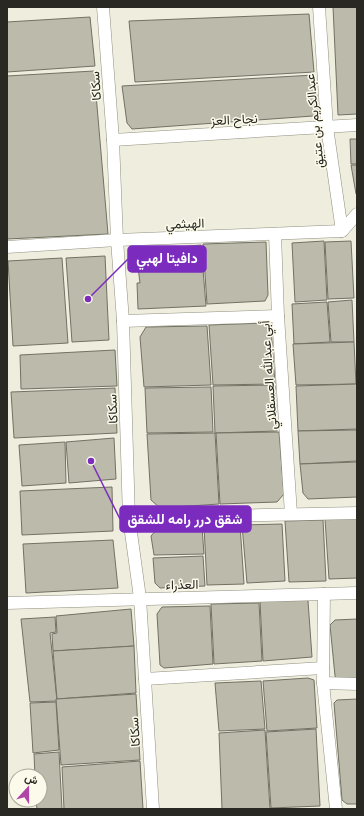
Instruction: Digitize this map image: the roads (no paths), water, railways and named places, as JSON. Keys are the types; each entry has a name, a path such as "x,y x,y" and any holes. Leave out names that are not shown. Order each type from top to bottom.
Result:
{"street":[{"name":"سكاكا","path":"102,7 113,140 117,240 123,321 129,518 140,598 154,809"},
{"name":"عبدالكريم بن عتيق","path":"319,7 327,127 342,231"},
{"name":"نجاح العز","path":"113,140 357,125"},
{"path":"342,231 357,214"},
{"name":"الهيثمي","path":"7,247 117,240 342,231"},
{"name":"أبي عبدالله العسقلاني","path":"275,234 278,316 291,514"},
{"path":"123,321 278,316"},
{"path":"129,518 357,513"},
{"name":"العذراء","path":"7,603 357,593"},
{"path":"324,594 323,683 336,809"},
{"path":"145,680 323,668"},
{"path":"323,683 357,684"}],"place":[{"name":"دافيتا لهبي","path":"88,299"},
{"name":"شقق درر رامه للشقق","path":"91,461"}]}
